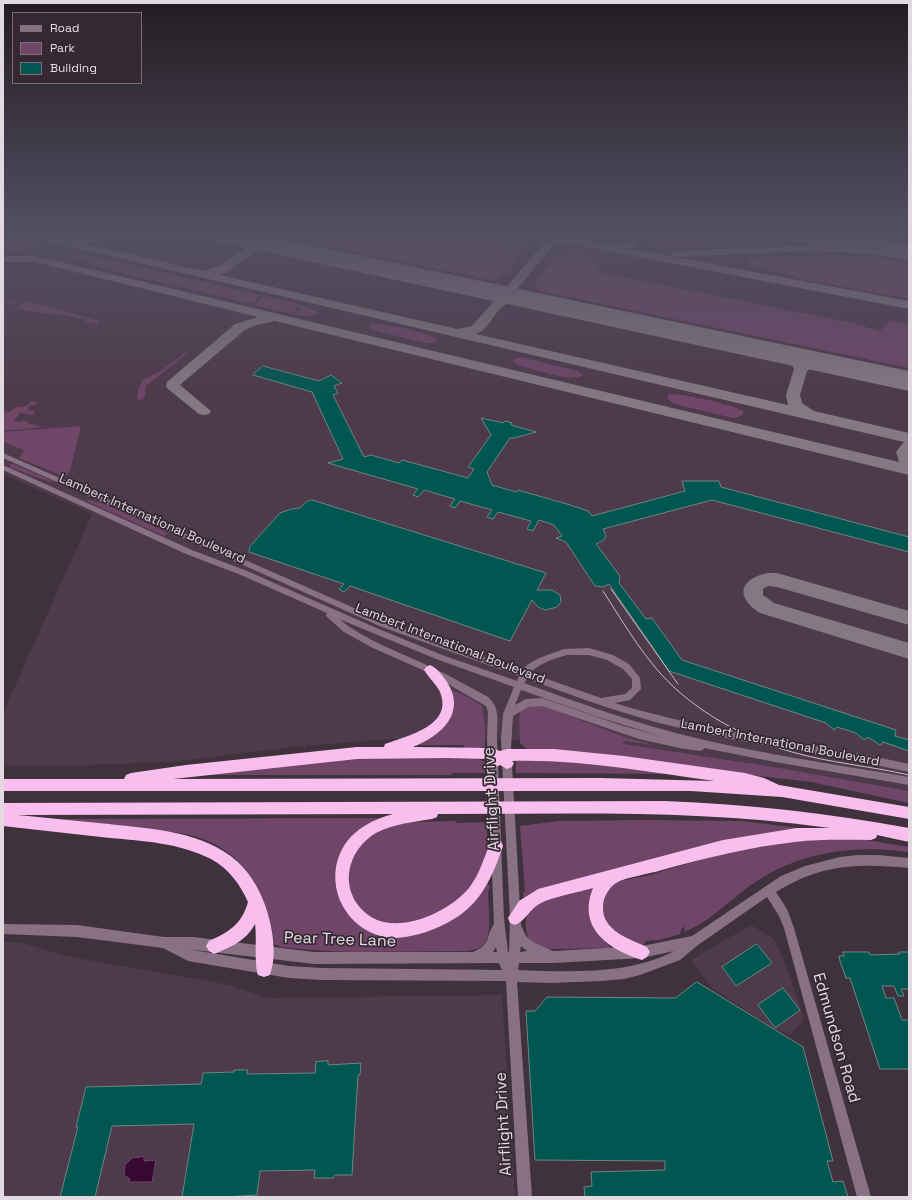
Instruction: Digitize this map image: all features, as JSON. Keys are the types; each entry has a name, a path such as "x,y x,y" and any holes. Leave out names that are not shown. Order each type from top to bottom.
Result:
{"highway":[{"path":"374,752 418,740 438,725 444,717 448,701 447,693 430,670"},
{"path":"93,785 186,771 374,752 500,758 563,755 759,781 782,791"},
{"path":"3,785 691,785 782,791 909,812"},
{"path":"462,807 396,819 369,830 358,838 351,846 342,868 341,881 343,894 348,906 357,916 368,924 380,928 396,930 414,928 446,916 462,906 484,879 496,846"},
{"path":"3,809 521,807 711,809 806,818 903,834"},
{"path":"3,820 163,838 193,844 208,850 227,861 244,877 256,901 265,939 266,953 264,969"},
{"path":"515,921 524,906 538,896 723,848 774,837 819,833 903,834"},
{"path":"616,875 604,884 599,891 596,900 597,917 601,926 612,938 624,946 642,952"},
{"path":"214,946 232,939 241,932 248,922 256,901"}],"street":[{"name":"Lambert International Boulevard","path":"3,456 385,625 551,685 642,715 692,727 835,752 909,768"},
{"name":"Lambert International Boulevard","path":"3,467 183,549 244,573 325,610 393,638 547,695 643,728 727,748 909,781"},
{"path":"325,610 347,630 376,646 430,670"},
{"name":"Airflight Drive","path":"511,976 503,958 499,919 496,846 500,758 508,714 527,671 537,662 549,656 568,650 593,652 605,655 624,664 635,674 638,684 636,692 631,696 619,700 598,701"},
{"name":"Airflight Drive","path":"430,670 485,700 490,704 493,712 500,758 515,921 515,957 511,976 525,1197"},
{"path":"508,714 526,703 542,702 630,733 656,740 680,745 727,748"},
{"name":"Pear Tree Lane","path":"164,943 188,954 264,969 323,974 576,977 624,973 676,956 694,941 769,890 785,880 805,871 840,862 878,860 909,863"},
{"name":"Edmundson Road","path":"769,890 783,913 788,928 864,1197"},
{"path":"472,958 489,949 494,941 499,919"},
{"path":"515,921 522,940 527,947 554,957"},
{"name":"Pear Tree Lane","path":"3,929 77,931 164,943 193,943 314,958 554,957 642,952 694,941"}],"shaded area":[{"path":"3,289 909,289 909,791 725,759 617,743 481,739 387,739 293,747 173,762 59,766 3,765 3,713 92,514 3,474"},
{"path":"751,925 774,939 787,968 804,1020 790,1035 770,1026 710,986 691,960"},
{"path":"3,942 19,942 66,956 229,985 268,998 502,995 515,1197 3,1197"},
{"path":"144,1157 144,1161 156,1160 152,1182 129,1182 130,1179 124,1175 125,1165 132,1158"}],"green space":[{"path":"189,289 235,289 291,302 315,310 319,313 310,316 303,316 294,314 303,309 297,307 294,309 297,310 292,314 253,305 265,297 259,296 256,298 258,299 252,304"},
{"path":"682,289 852,323 880,331 890,320 909,324 909,368 535,290"},
{"path":"855,289 909,289 909,299"},
{"path":"28,301 100,321 96,324 85,322 88,319 15,309"},
{"path":"372,324 405,328 432,336 437,339 432,343 426,343 372,330 369,327"},
{"path":"187,351 189,352 146,386 145,396 141,400 138,399 137,395 140,385 144,379 161,371"},
{"path":"521,357 577,371 582,374 582,376 560,376 518,365 513,361 514,359"},
{"path":"668,394 684,395 718,402 737,408 743,411 743,414 739,417 733,418 674,404 667,398"},
{"path":"32,401 38,402 36,405 29,406 28,411 35,411 33,415 21,413 13,420 20,422 23,420 43,427 3,431 3,411 10,412 16,407 25,406"},
{"path":"81,426 70,470 67,475 63,476 19,458 24,450 3,442 5,437 3,436 3,432"},
{"path":"10,464 14,464 54,482 14,469 10,467"},
{"path":"89,500 107,505 168,533 164,536 86,501"},
{"path":"450,689 468,697 482,706 485,722 485,746 464,749 464,745 412,745 421,741 453,700"},
{"path":"533,705 544,706 624,737 653,745 626,741 623,742 624,744 768,766 909,791 909,803 811,782 527,749 520,743 520,711"},
{"path":"475,757 485,762 485,773 452,773 451,775 183,775 324,759"},
{"path":"547,758 675,774 516,773 516,761"},
{"path":"383,818 336,871 335,884 339,898 346,912 358,924 402,935 487,883 490,887 488,892 489,931 485,943 481,947 468,951 354,952 281,947 274,944 267,911 254,881 233,856 219,847 203,839 181,833 61,819"},
{"path":"456,821 457,823 487,822 487,855 474,885 453,906 425,920 390,925 371,919 354,904 345,878 355,849 385,826 415,822"},
{"path":"558,821 741,821 808,829 535,891 523,897 523,892 525,892 520,826"},
{"path":"799,839 860,839 909,847 909,852 868,849 847,850 807,858 787,865 751,885 702,923 684,932 685,927 682,928 680,934 659,940 645,941 644,945 637,945 613,934 601,914 604,893 619,881 646,876 727,852"},
{"path":"594,886 596,930 611,948 549,949 530,941 526,924 529,913 536,903 553,896"}],"building":[{"path":"263,366 319,381 331,375 342,383 334,386 338,393 333,395 364,457 371,455 399,463 402,460 468,478 474,469 468,467 491,435 481,418 503,423 505,421 512,423 511,425 536,432 510,438 487,472 492,485 516,492 518,490 567,504 588,511 592,516 685,491 682,481 719,481 721,487 909,537 909,552 712,500 603,529 606,536 604,540 596,544 620,576 619,583 646,619 652,618 682,660 896,730 895,736 909,740 909,751 883,742 880,745 868,737 864,740 856,733 837,727 834,730 826,723 669,671 609,584 603,587 595,586 566,542 556,538 562,536 554,525 539,520 533,531 527,529 531,521 498,512 493,519 487,517 492,510 460,501 455,508 450,506 455,499 424,490 418,497 413,495 418,489 328,463 343,459 312,392 253,375"},
{"path":"312,500 546,573 537,590 552,590 560,595 561,602 557,607 545,610 538,607 532,600 510,641 350,586 344,592 339,589 344,584 249,552 250,546 280,513 291,509 300,508 306,502"},
{"path":"757,944 772,963 736,986 722,967"},
{"path":"843,952 869,952 870,955 900,954 899,952 909,952 909,989 901,989 904,996 898,996 894,986 882,986 886,998 894,998 902,1020 909,1020 909,1069 880,1069 850,978 846,978 840,961 839,956 844,956"},
{"path":"697,982 803,1047 833,1161 827,1161 833,1182 843,1181 848,1197 585,1197 584,1187 592,1186 591,1172 665,1170 665,1161 535,1160 526,1011 535,1011 547,997 675,998"},
{"path":"783,988 800,1010 775,1028 758,1005"},
{"path":"328,1061 328,1065 361,1063 360,1075 358,1075 352,1175 335,1175 333,1178 314,1178 315,1170 260,1171 257,1195 182,1197 194,1124 112,1126 95,1197 60,1197 78,1127 76,1127 86,1087 201,1084 203,1073 234,1072 234,1070 248,1070 247,1074 315,1073 316,1062"}],"waterway":[{"path":"3,301 15,303"}],"taxiway":[{"path":"159,289 909,470"},
{"path":"266,289 909,438"},
{"path":"500,302 511,289"},
{"path":"824,289 909,305"},
{"path":"487,291 498,296 500,302"},
{"path":"500,302 510,299 527,299"},
{"path":"457,333 477,329 500,302"},
{"path":"204,411 173,386 174,382 240,327 254,321 270,319"},
{"path":"783,354 796,360 801,369"},
{"path":"801,369 809,364 825,363"},
{"path":"801,369 794,390 793,400 800,410 808,414"},
{"path":"909,445 906,447 904,452 905,460 909,465"},
{"path":"909,618 777,580 761,581 753,588 755,598 759,603 767,608 909,651"}],"runway":[{"path":"478,289 909,381"}],"tram line":[{"path":"611,589 678,684"},
{"path":"603,591 623,623 660,673 673,687 721,722 756,739 806,756 909,775"}]}
